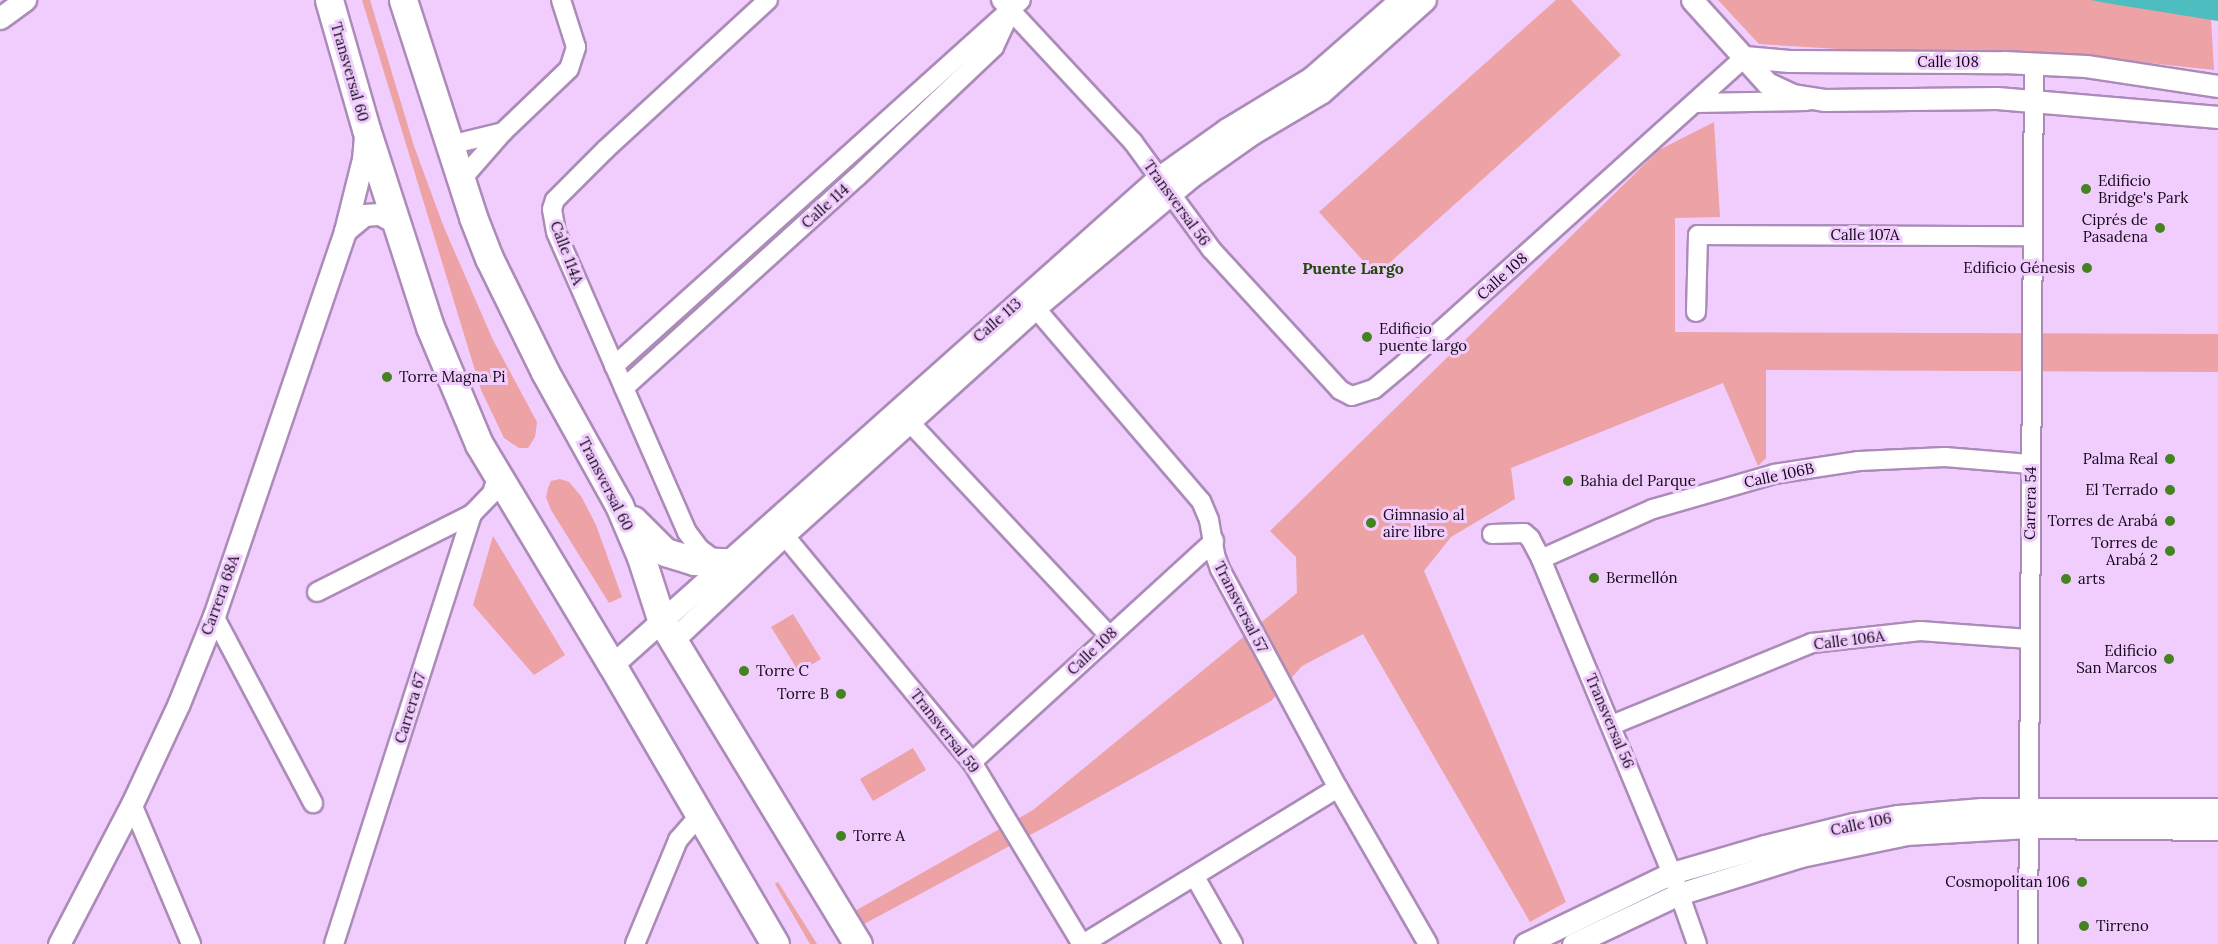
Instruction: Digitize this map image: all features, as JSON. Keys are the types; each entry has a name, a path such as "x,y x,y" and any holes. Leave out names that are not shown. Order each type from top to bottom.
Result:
{"main road":[{"name":"Transversal 60","path":"329,0 396,224 445,369 479,444 497,478 612,665 775,944"},
{"name":"Transversal 60","path":"403,0 481,237 506,296 544,372 620,505 667,632 858,944"},
{"path":"620,505 665,552 688,560 723,562"}],"street":[{"path":"461,180 503,132 569,69 576,47 561,0"},
{"name":"Calle 114A","path":"723,562 691,540 556,232 552,218 555,200 768,0"},
{"name":"Calle 113","path":"1317,85 1400,0"},
{"name":"Calle 113","path":"667,632 723,562 903,415 1164,186 1253,133 1425,0"},
{"path":"1692,0 1767,83 1780,91 1824,100"},
{"name":"Calle 114","path":"614,366 980,34 1011,3"},
{"name":"Calle 114","path":"624,388 857,177 994,47 1011,3"},
{"name":"Transversal 56","path":"1011,3 1114,120 1205,243 1340,390 1352,396 1359,396"},
{"name":"Calle 108","path":"1359,396 1374,389 1405,363 1745,57 1789,61 2034,63 2086,66 2218,86"},
{"name":"Carrera 54","path":"2028,944 2034,63"},
{"path":"1695,104 1824,100 2033,100 2218,117"},
{"name":"Carrera 68A","path":"59,944 132,804 179,703 214,616 345,231 363,159 366,129"},
{"path":"450,145 503,132"},
{"path":"345,231 364,215 380,214 396,224"},
{"name":"Calle 107A","path":"1696,312 1698,235 2032,236"},
{"name":"Transversal 57","path":"1030,302 1201,501 1209,520 1215,555 1220,569 1338,788 1428,944"},
{"path":"903,415 1109,635"},
{"name":"Calle 113","path":"612,665 667,632 784,535 903,415"},
{"name":"Calle 106B","path":"1542,559 1653,509 1774,474 1859,461 1934,458 2030,464"},
{"name":"Carrera 67","path":"334,944 472,514 492,493 497,478"},
{"path":"317,592 472,514"},
{"name":"Transversal 56","path":"1492,534 1524,533 1530,538 1542,559 1672,873 1697,944"},
{"name":"Transversal 59","path":"784,535 972,762 1083,944"},
{"name":"Calle 108","path":"972,762 1214,541"},
{"path":"214,616 313,803"},
{"name":"Calle 106A","path":"1612,725 1812,643 1920,631 2029,639"},
{"path":"1083,944 1338,788"},
{"path":"132,804 191,944"},
{"name":"Calle 106","path":"1573,944 1679,894 1801,856 1858,843 2028,818 2218,809"},
{"name":"Calle 106","path":"1525,944 1672,873 1809,835 1898,816 1942,811 2218,829"},
{"path":"635,944 678,840 699,816"},
{"path":"1195,877 1233,944"}],"shaded area":[{"path":"362,0 370,0 414,146 443,225 493,340 537,422 535,437 528,448 519,448 504,438 481,390"},
{"path":"1556,0 1571,0 1621,55 1376,275 1319,212"},
{"path":"1718,0 2210,0 2214,70 2048,52 1886,52 1759,44"},
{"path":"2091,0 2218,0 2218,21 2106,3"},
{"path":"1714,122 1720,217 1675,218 1675,332 2218,334 2218,372 1766,370 1766,458 1758,466 1723,383 1511,468 1515,499 1451,537 1424,571 1566,902 1530,922 1363,634 1302,666 1271,701 1047,826 864,924 855,911 1033,810 1297,593 1296,557 1270,531 1659,150"},
{"path":"560,479 569,482 581,496 596,525 622,597 609,603 551,510 546,497 548,488 551,481"},
{"path":"493,536 565,655 534,675 473,605"},
{"path":"793,614 821,659 799,672 771,627"},
{"path":"913,748 926,770 873,801 860,779"},
{"path":"778,882 817,944 810,944 775,884"}],"place":[{"name":"Edificio Bridge's Park","path":"2086,189"},
{"name":"Ciprés de Pasadena","path":"2160,228"},
{"name":"Edificio Génesis","path":"2087,268"},
{"name":"Edificio puente largo","path":"1367,337"},
{"name":"Torre Magna Pi","path":"387,377"},
{"name":"Palma Real","path":"2170,459"},
{"name":"Bahia del Parque","path":"1568,481"},
{"name":"El Terrado","path":"2170,490"},
{"name":"Torres de Arabá","path":"2170,521"},
{"name":"Gimnasio al aire libre","path":"1371,523"},
{"name":"Torres de Arabá 2","path":"2170,551"},
{"name":"Bermellón","path":"1594,578"},
{"name":"arts","path":"2066,579"},
{"name":"Edificio San Marcos","path":"2169,659"},
{"name":"Torre C","path":"744,671"},
{"name":"Torre B","path":"841,694"},
{"name":"Torre A","path":"841,836"},
{"name":"Cosmopolitan 106","path":"2082,882"},
{"name":"Tirreno","path":"2084,926"}],"district":[{"name":"Puente Largo","path":"1353,268"}]}
